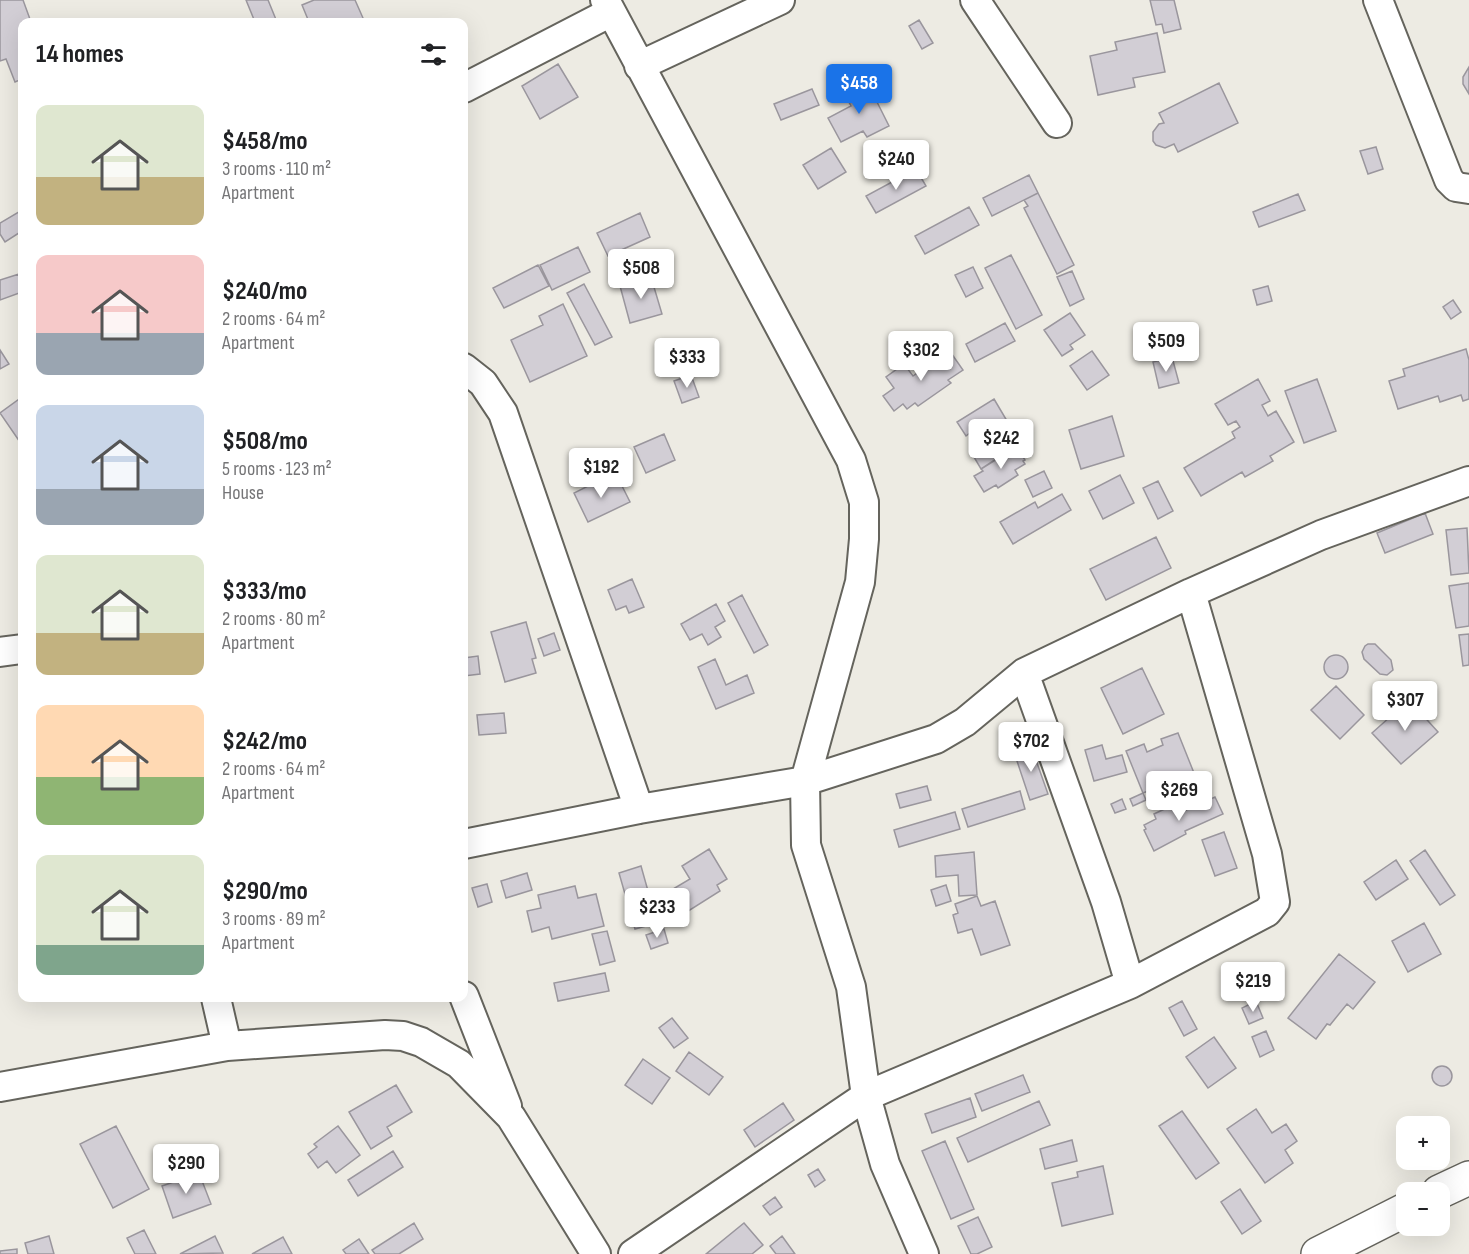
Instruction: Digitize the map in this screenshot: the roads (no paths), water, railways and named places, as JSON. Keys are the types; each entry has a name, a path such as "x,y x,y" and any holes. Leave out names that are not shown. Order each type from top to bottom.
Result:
{"street":[{"path":"639,66 780,0"},
{"path":"975,0 1057,123"},
{"path":"1378,0 1449,180 1456,187 1469,189"},
{"path":"468,86 608,6 851,460 864,502 864,539 860,582 805,781 806,845 851,987 866,1096 885,1164 924,1254"},
{"path":"468,371 483,383 503,413 639,809"},
{"path":"468,843 639,809 805,781 936,739 975,715 1024,673 1191,593 1321,535 1469,481"},
{"path":"633,1254 866,1096 1130,984 1267,912 1275,902 1275,891 1267,854 1191,593"},
{"path":"0,652 18,650"},
{"path":"1024,673 1106,902 1130,984"},
{"path":"217,1002 226,1046"},
{"path":"466,1002 511,1117 596,1254"},
{"path":"1,1081 226,1046 385,1035 403,1036 421,1042 459,1064 511,1117"},
{"path":"1450,1187 1469,1178"},
{"path":"1318,1254 1396,1215"}]}
